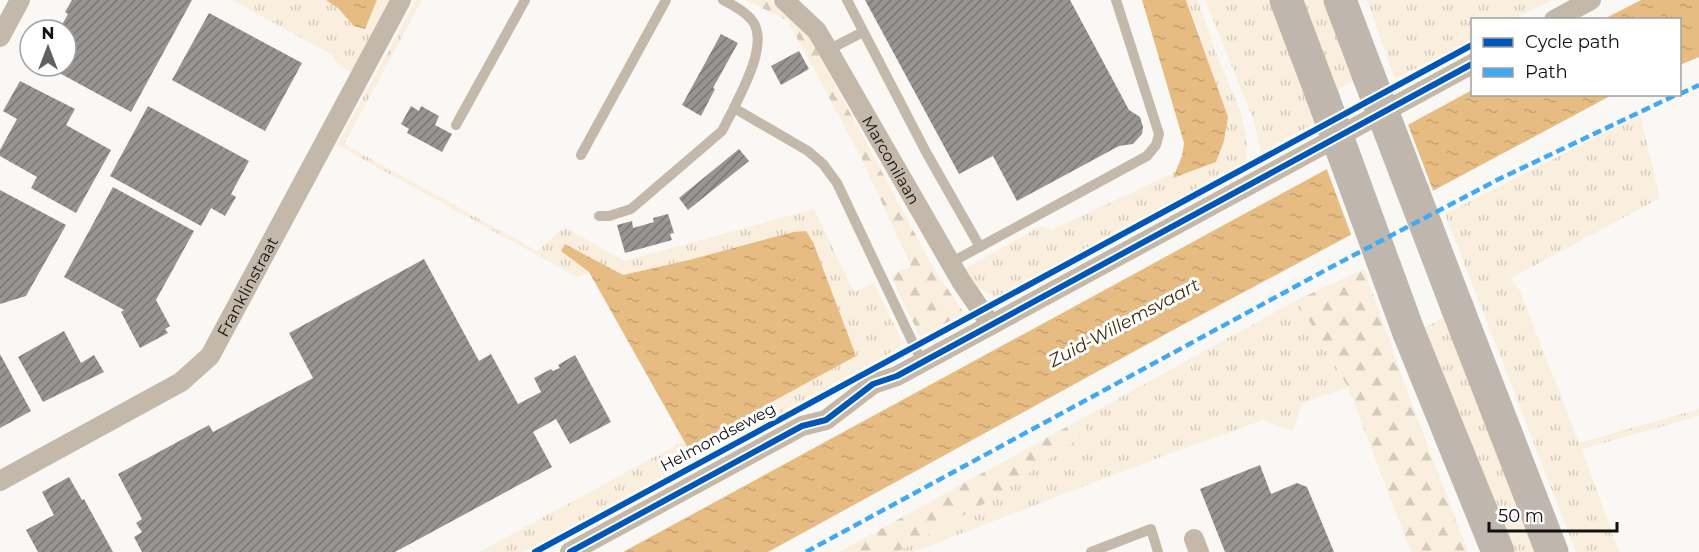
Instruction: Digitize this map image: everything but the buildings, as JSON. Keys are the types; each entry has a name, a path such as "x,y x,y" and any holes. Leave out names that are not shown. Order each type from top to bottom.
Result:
{"highway":[{"path":"1286,0 1409,333 1498,552"},
{"path":"1340,0 1552,552"}],"street":[{"path":"0,37 20,0"},
{"name":"Franklinstraat","path":"0,481 181,382 210,356 401,0"},
{"name":"Marconilaan","path":"784,0 817,31 950,263 991,325"},
{"path":"1558,18 1591,0"},
{"name":"Helmondseweg","path":"570,552 802,426 826,420 873,384 897,376 1471,65"}],"lane":[{"path":"456,125 525,0"},
{"path":"582,155 666,0"},
{"path":"599,216 609,216 631,209 722,131 752,69 757,35 752,20 723,0"},
{"path":"847,0 926,152 980,247"},
{"path":"950,263 1148,156 1156,145 1159,134 1116,0"},
{"path":"828,50 863,32"},
{"path":"734,108 808,151 823,164 837,183 922,362"},
{"path":"1091,552 1151,529 1158,552"}],"green space":[{"path":"232,0 326,0 365,29 377,0 393,0 353,71 346,70 334,60 334,56"},
{"path":"416,0 422,0 344,144 537,251 565,227 624,261 814,209 854,292 874,283 899,335 901,347 523,552 479,552 684,441 689,448 856,356 813,242 806,231 793,232 623,275 565,245 562,251 589,272 577,277 337,145"},
{"path":"746,0 771,0 790,12 803,25 934,269 964,313 920,337 891,276 911,266 862,159 788,21"},
{"path":"1186,0 1198,0 1217,56 1240,110 1247,138 1246,161 995,297 972,284 964,269 1041,226 1052,230 1175,172 1174,177 1216,162 1201,38"},
{"path":"1205,0 1270,0 1317,122 1261,152 1254,121"},
{"path":"1300,0 1327,0 1355,79 1335,92"},
{"path":"1367,0 1553,0 1515,18 1471,18 1471,40 1395,79"},
{"path":"1640,115 1660,198 1511,278 1520,291 1579,443 1699,409 1699,416 1582,449 1619,552 1576,552 1445,214"},
{"path":"1364,269 1468,552 1411,552 1348,387 1297,300"},
{"path":"1297,300 1348,387 1302,403 1293,431 1263,420 913,552 897,552 987,502 1087,432 1081,419"},
{"path":"1446,316 1542,552 1513,552 1421,330"},
{"path":"1081,419 1088,432 987,502 897,552 839,552"}],"water":[{"path":"326,0 377,0 365,29 354,26 339,9"},
{"path":"1142,0 1186,0 1228,117 1224,141 1216,162 1173,178 1182,156 1184,143"},
{"path":"1641,0 1699,0 1699,57 1681,65 1681,18 1606,18"},
{"name":"Zuid-Willemsvaart","path":"1471,91 1471,96 1610,96 1177,328 768,552 623,552"},
{"path":"806,231 813,242 856,356 688,448 589,272 561,251 565,244 623,275 793,232"}],"pier":[{"path":"1407,122 1434,193 1352,237 1326,167"}],"marked path":[{"path":"1681,94 1699,85"},
{"path":"806,552 1335,265 1499,179 1674,96"}],"cycle path":[{"path":"535,552 1471,46"},
{"path":"570,552 802,426 826,420 873,384 897,376 1471,65"}]}
